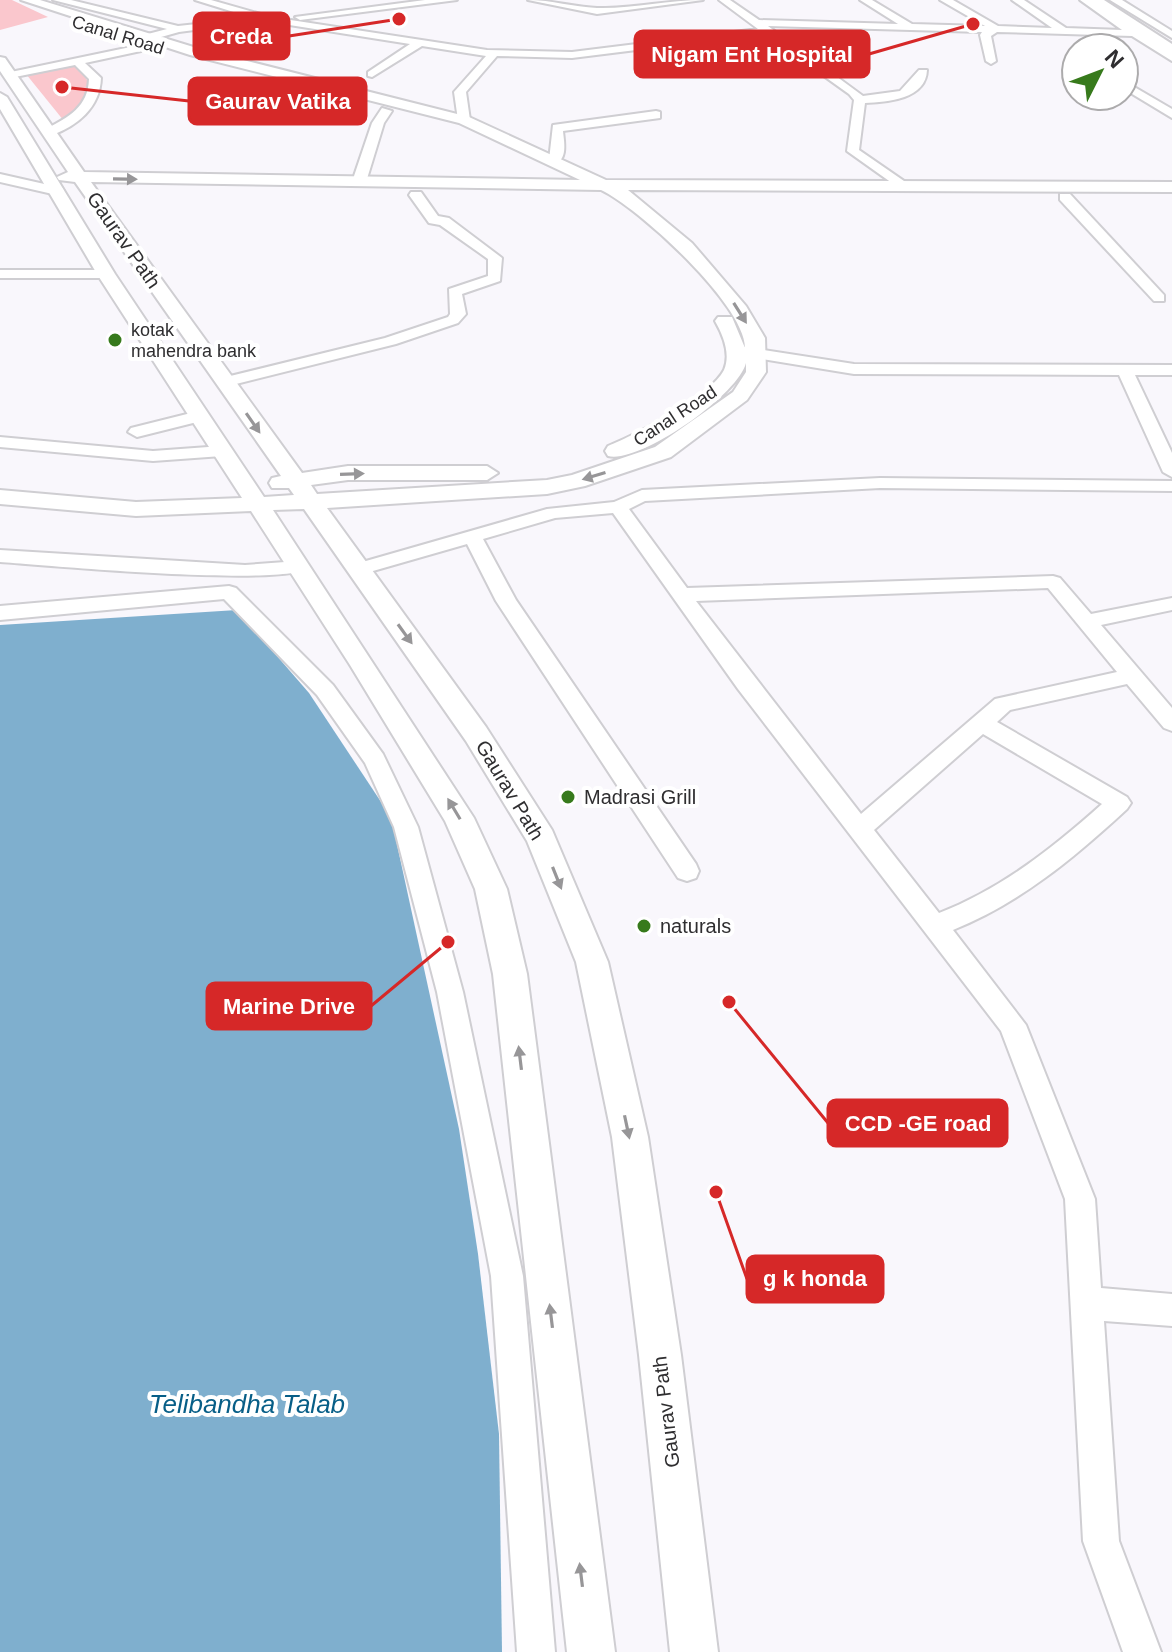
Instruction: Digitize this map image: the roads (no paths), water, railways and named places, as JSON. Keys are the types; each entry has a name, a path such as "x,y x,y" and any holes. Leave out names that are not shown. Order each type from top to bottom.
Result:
{"highway":[{"path":"1094,0 1172,51"},
{"path":"1107,0 1172,42"}],"main road":[{"name":"Canal Road","path":"10,0 442,122 484,137 580,185 601,190 670,252 746,351"},
{"path":"27,0 150,41 464,120 555,160 601,190 625,195 1172,198"},
{"path":"3,77 68,184 106,274 299,567 459,818 491,889 510,974 591,1652"},
{"name":"Gaurav Path","path":"3,77 50,132 68,184 224,382 476,734 541,838 592,962 630,1137 660,1355 694,1652"},
{"path":"68,184 359,182 580,185"},
{"path":"68,184 416,195 899,184 1172,187"},
{"path":"0,497 136,509 302,491 547,487 623,467 663,452 740,396 756,372 746,351 755,338 739,310 686,247 625,195"},
{"path":"0,487 147,496 252,496"}],"street":[{"path":"62,0 179,29 452,0"},
{"path":"200,0 270,20 494,53 587,54 763,27 911,27 1060,33"},
{"path":"3,77 150,41 250,0"},
{"path":"342,0 376,8"},
{"path":"533,0 597,11 698,0"},
{"path":"724,0 853,92 860,100 853,151 899,184"},
{"path":"865,0 911,27"},
{"path":"945,0 987,22 995,30"},
{"path":"1017,0 1065,32"},
{"path":"1085,0 1133,32"},
{"path":"1115,0 1172,35"},
{"path":"1127,0 1172,26"},
{"path":"991,61 985,35 995,30"},
{"path":"1140,37 1172,58"},
{"path":"372,74 418,44"},
{"path":"464,120 460,92 494,53"},
{"path":"50,132 84,113 96,95 95,78 77,61"},
{"path":"860,100 895,98 911,91 923,72"},
{"path":"1140,94 1172,114"},
{"path":"359,182 378,123 386,111"},
{"path":"555,160 558,154 557,128 656,115"},
{"path":"0,176 68,184"},
{"path":"224,382 390,341 453,320 458,314 454,292 495,278 495,258 444,221 434,220 416,195"},
{"path":"1065,197 1159,298"},
{"path":"0,274 106,274"},
{"path":"746,351 854,369 1172,370"},
{"path":"1125,371 1172,472"},
{"path":"137,432 199,416"},
{"path":"0,442 153,456 222,451"},
{"path":"359,569 554,513 618,507 642,496 880,483 1172,486"},
{"path":"618,507 681,595 1012,1025 1080,1199 1101,1541 1142,1652"},
{"path":"472,536 506,601 687,871"},
{"path":"0,556 245,571 299,567"},
{"path":"681,595 1053,582 1172,723"},
{"path":"0,613 229,592 325,690 375,760 406,827 450,992 507,1276 536,1652"},
{"path":"1088,621 1172,604"},
{"path":"859,829 1003,704 1131,676"},
{"path":"934,926 974,912 1050,863 1119,803 981,723"},
{"path":"1086,1303 1172,1310"}],"water":[{"name":"Telibandha Talab","path":"237,610 309,693 391,817 459,1129 478,1254 499,1434 502,1652 0,1652 0,625"}],"place":[{"name":"Creda","path":"399,19"},
{"name":"Nigam Ent Hospital","path":"973,24"},
{"name":"Gaurav Vatika","path":"62,87"},
{"name":"kotak mahendra bank","path":"115,340"},
{"name":"Madrasi Grill","path":"568,797"},
{"name":"naturals","path":"644,926"},
{"name":"Marine Drive","path":"448,942"},
{"name":"CCD -GE road","path":"729,1002"},
{"name":"g k honda","path":"716,1192"}]}
